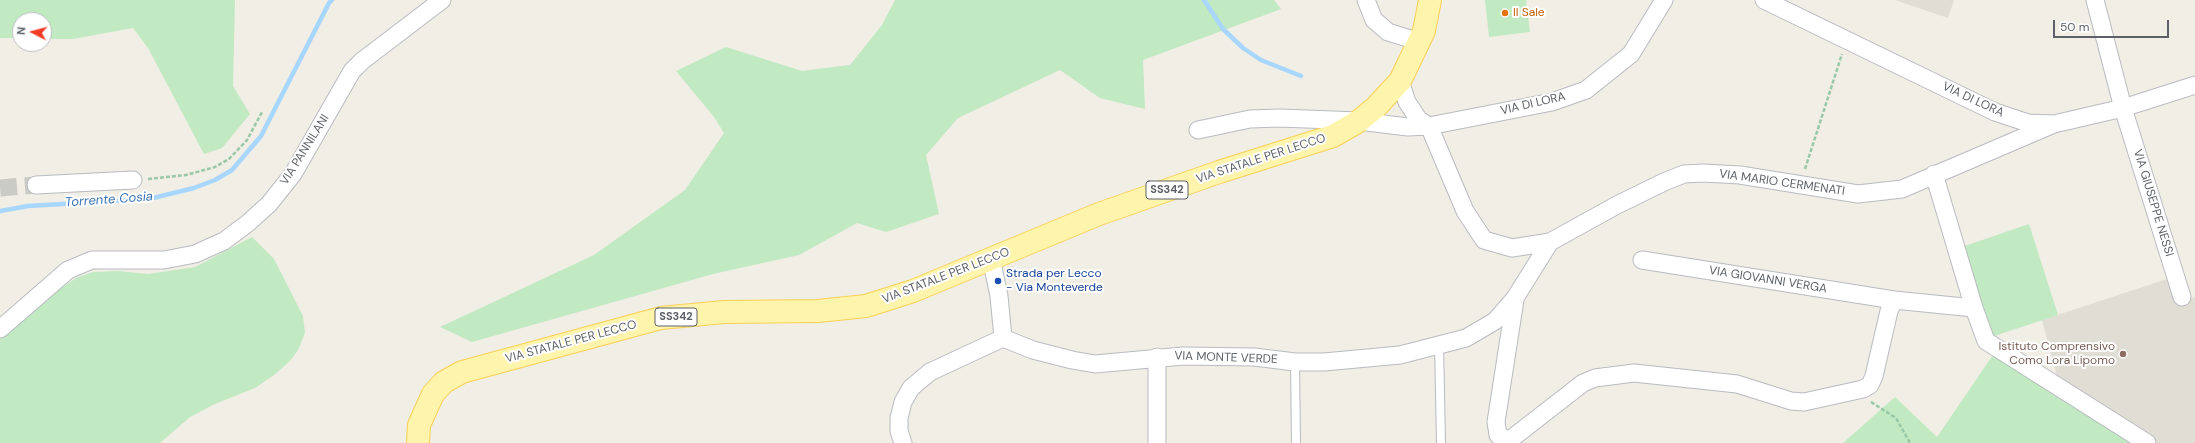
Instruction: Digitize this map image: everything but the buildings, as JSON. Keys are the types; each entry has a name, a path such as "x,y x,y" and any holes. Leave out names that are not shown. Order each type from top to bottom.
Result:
{"main road":[{"name":"VIA STATALE PER LECCO","path":"418,443 419,425 433,394 444,382 462,372 662,318 724,312 818,311 866,306 913,291 1099,214 1219,172 1333,136 1359,121 1376,107 1400,82 1420,42 1424,31 1430,0"}],"street":[{"name":"VIA PANNILANI","path":"0,329 68,270 92,260 164,260 195,254 224,241 248,223 269,204 293,174 352,71 362,61 442,0"},
{"path":"1366,0 1374,20 1388,32 1420,42"},
{"name":"VIA DI LORA","path":"1198,130 1250,119 1265,118 1359,121 1408,127 1429,126 1552,102 1586,90 1631,54 1664,0"},
{"name":"VIA DI LORA","path":"1764,0 1995,112 2028,123 2054,124 2123,108 2195,86"},
{"name":"VIA GIUSEPPE NESSI","path":"2094,0 2123,108 2182,297"},
{"path":"1400,82 1407,102 1419,120 1429,126 1465,212 1484,240 1512,248 1550,242"},
{"name":"VIA MARIO CERMENATI","path":"1439,344 1466,338 1495,321 1515,298 1550,242 1617,205 1684,174 1703,173 1740,175 1858,194 1902,189 1934,174 2054,124"},
{"path":"1934,174 1974,308 1986,341 2147,443"},
{"path":"36,185 133,180"},
{"path":"903,443 899,431 899,418 903,402 911,388 930,372 1003,338 999,296 991,258"},
{"name":"VIA GIOVANNI VERGA","path":"1642,260 1894,300 1974,308"},
{"path":"1515,298 1506,348 1496,422 1498,435 1505,439 1511,440 1583,383 1595,378 1634,373 1737,384 1791,401 1804,402 1863,389 1870,385 1874,376 1889,311 1894,300"},
{"name":"VIA MONTE VERDE","path":"1003,338 1033,350 1095,364 1157,357 1254,357 1295,362 1324,362 1400,355 1439,344"},
{"name":"VIA MONTE VERDE","path":"1157,357 1157,443"}],"lane":[{"path":"1439,344 1441,443"},
{"name":"VIA MONTE VERDE","path":"1295,362 1296,443"}],"path":[{"path":"1800,185 1847,40"},
{"path":"133,180 186,176 215,167 229,159 247,140 262,112"},
{"path":"1852,392 1896,418 1910,443"}],"shaded area":[{"path":"1895,0 1954,0 1948,18"},
{"name":"Istituto Comprensivo Como Lora Lipomo","path":"2167,279 2175,303 2195,297 2195,443 2147,443 2060,388 2042,320"}],"green space":[{"path":"0,0 235,0 233,86 250,114 222,148 204,154 148,48 133,28 73,39 52,39 52,12 12,12 12,38 0,38"},
{"path":"895,0 1274,0 1281,9 1143,60 1145,109 1100,98 1060,70 958,118 926,155 939,214 886,232 857,223 799,255 713,274 472,342 440,327 594,255 685,190 724,133 714,117 676,71 726,47 802,71 850,65 882,25"},
{"path":"1485,0 1526,0 1530,32 1489,37"},
{"path":"2029,224 2058,315 1985,339 1956,249"},
{"path":"252,237 274,259 303,316 305,333 298,350 290,361 274,375 255,388 215,404 190,417 160,443 0,443 0,337 40,303 76,278 93,272 118,271 148,274 195,267"},
{"path":"1995,352 2136,443 1843,443 1895,397 1937,437"}],"waterway":[{"name":"Torrente Cosia","path":"0,211 28,206 149,199 194,188 215,180 232,170 261,136 329,3 332,0"},
{"path":"1204,0 1223,29 1243,48 1261,60 1301,76"}],"tunnel":[{"path":"0,188 36,185"}],"place":[{"name":"Il Sale","path":"1505,13"},
{"name":"Strada per Lecco - Via Monteverde","path":"998,281"},
{"name":"Istituto Comprensivo Como Lora Lipomo","path":"2123,354"}]}
